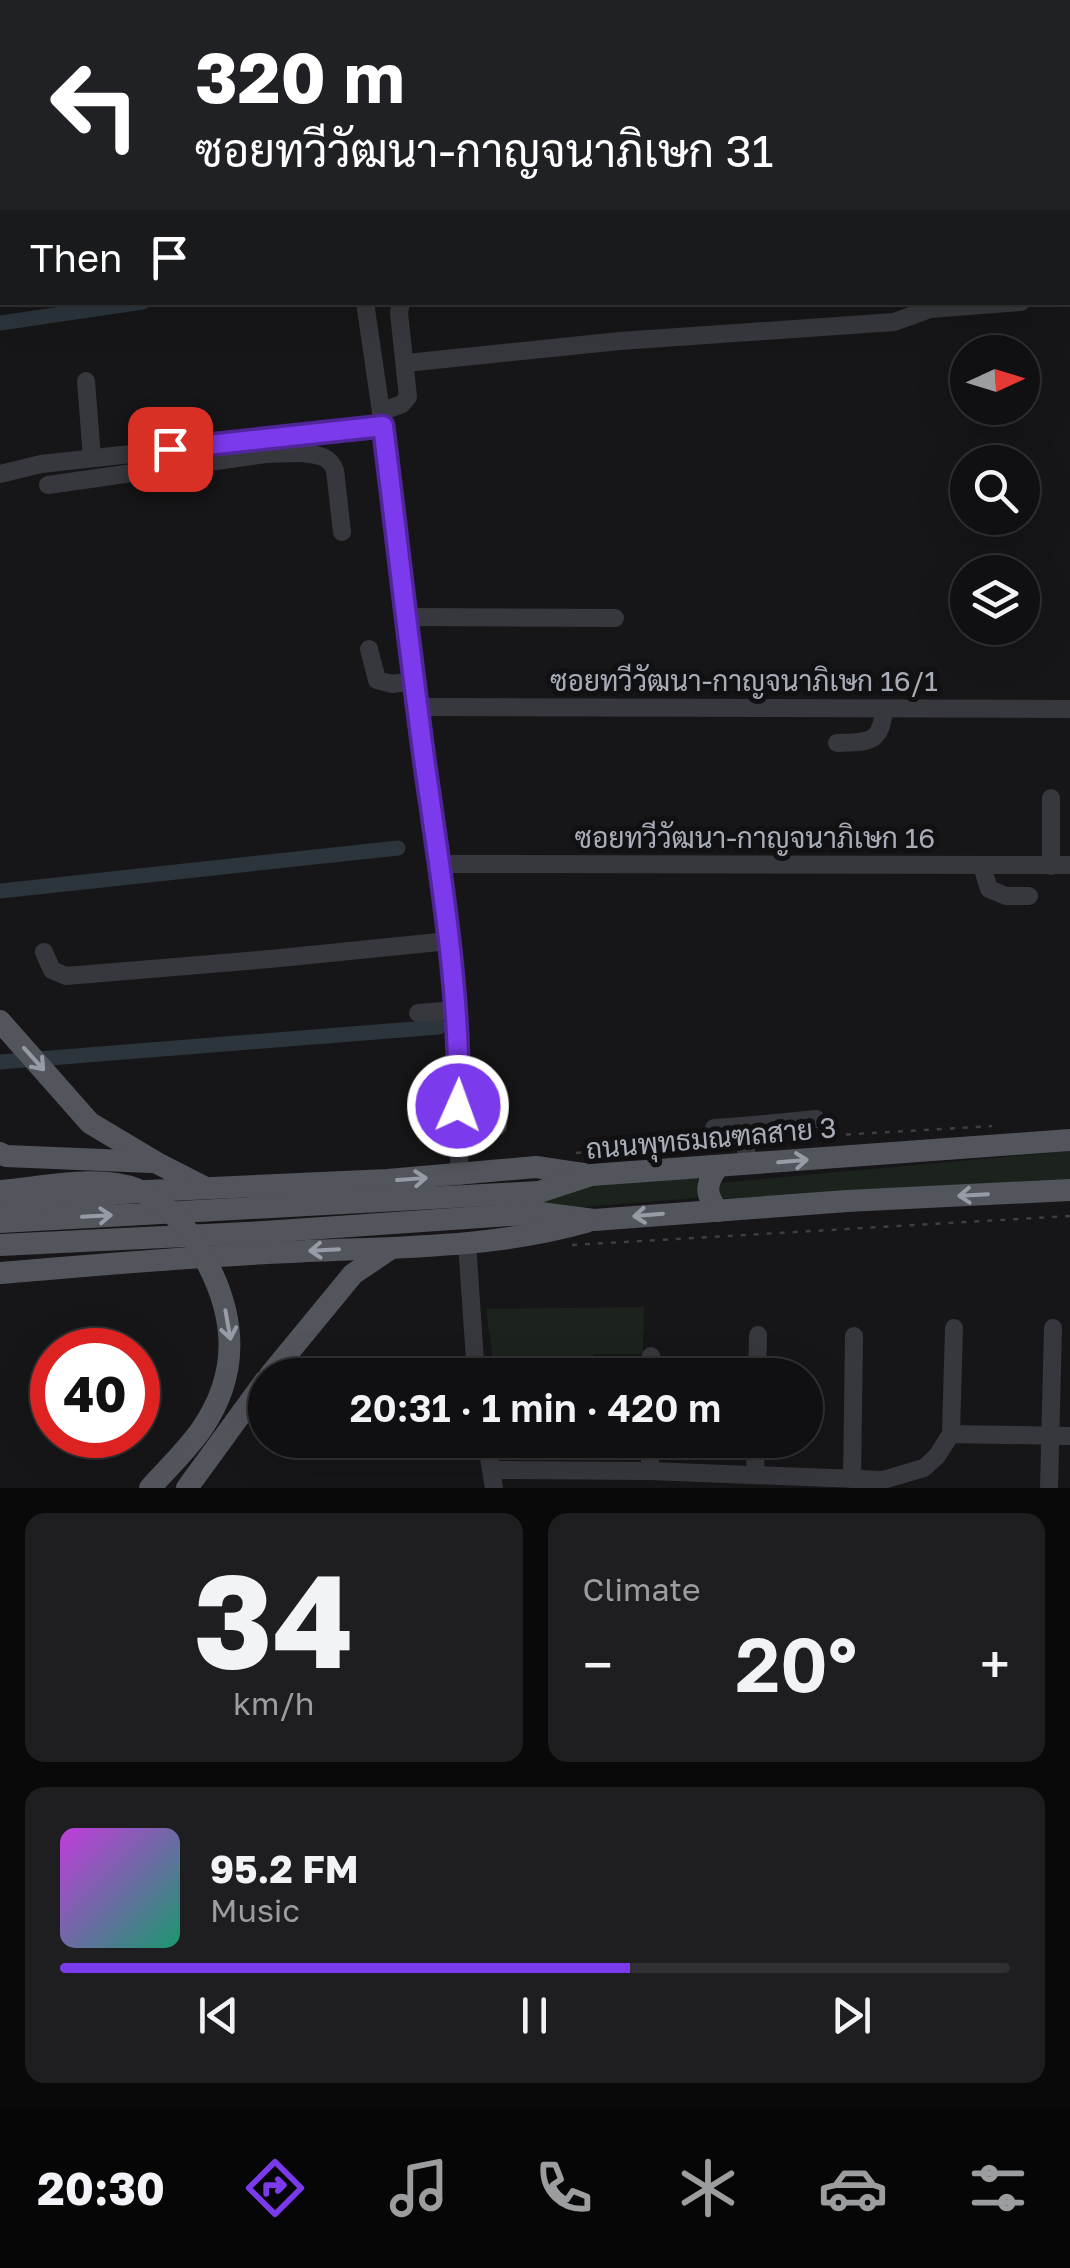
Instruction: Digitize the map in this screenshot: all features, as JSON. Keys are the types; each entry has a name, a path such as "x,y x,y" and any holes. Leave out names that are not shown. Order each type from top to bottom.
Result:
{"main road":[{"path":"4,1026 90,1123 205,1188"},
{"name":"ถนนพุทธมณฑลสาย 3","path":"0,1222 539,1192 592,1175 1070,1140"},
{"path":"0,1153 156,1163"},
{"path":"0,1204 148,1190 459,1176 536,1167 592,1175"},
{"path":"716,1168 706,1189 718,1211"},
{"path":"0,1191 104,1182 136,1189 171,1212 196,1241 216,1277 231,1341 222,1390 200,1431 150,1488"},
{"path":"0,1273 226,1255 466,1243 550,1232 594,1220 847,1201 1070,1190"},
{"path":"0,1246 540,1213 594,1220"},
{"path":"284,1358 353,1274 393,1247"},
{"path":"187,1488 248,1405"}],"street":[{"path":"365,305 456,1010 460,1051 459,1176"},
{"path":"48,485 265,454 382,419 408,397 400,305"},
{"path":"406,363 620,340 894,322 930,309 982,305"},
{"path":"86,381 92,458"},
{"path":"0,474 92,458 300,444 332,462 342,532"},
{"path":"407,617 615,618"},
{"path":"369,648 378,680 392,684 414,681"},
{"name":"ซอยทวีวัฒนา-กาญจนาภิเษก 16/1","path":"417,707 1070,709"},
{"path":"838,742 874,739 880,732 884,709"},
{"path":"1051,798 1060,866"},
{"name":"ซอยทวีวัฒนา-กาญจนาภิเษก 16","path":"439,864 1060,866"},
{"path":"982,866 989,889 1006,896 1029,896"},
{"path":"44,952 52,970 66,976 448,941"},
{"path":"418,1014 456,1010"},
{"path":"458,1106 485,1109 498,1126"},
{"path":"714,1128 816,1119"},
{"path":"743,1126 748,1165"},
{"path":"466,1243 475,1358"},
{"path":"492,1479 650,1472 884,1480 924,1468 952,1434 954,1328"},
{"path":"1049,1488 1053,1328"},
{"path":"757,1358 758,1335"},
{"path":"852,1478 854,1336"},
{"path":"952,1434 1070,1436"},
{"path":"650,1458 650,1472"},
{"path":"754,1475 755,1458"}],"path":[{"path":"573,1245 1070,1216"}],"shaded area":[{"path":"1070,1151 1070,1184 717,1199 719,1183"},
{"path":"697,1178 697,1198 554,1209 526,1204 581,1185"},
{"path":"644,1307 643,1354 493,1358 486,1309"}],"waterway":[{"path":"0,323 123,305"},
{"path":"0,891 398,848"},
{"path":"0,1062 439,1027"}],"route":[{"path":"170,449 383,426 448,941 460,1051 458,1106"}]}
